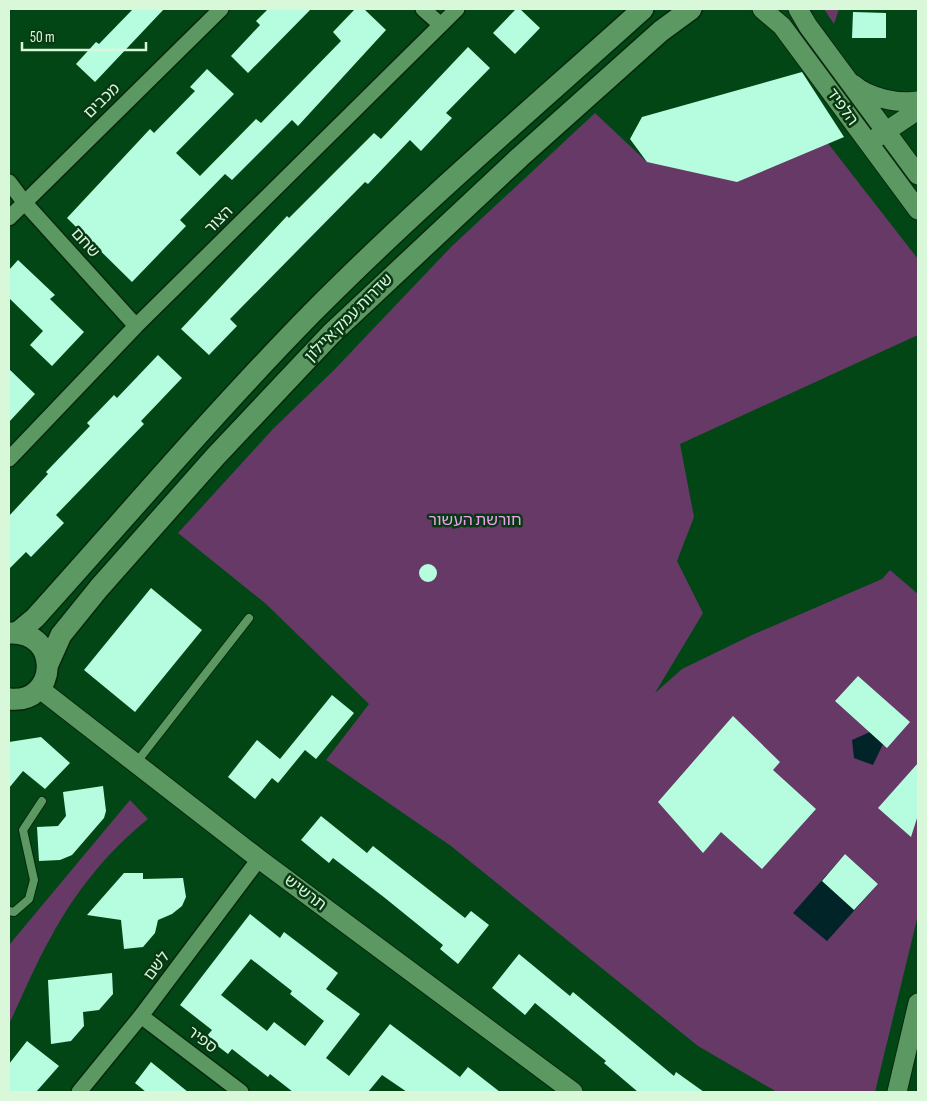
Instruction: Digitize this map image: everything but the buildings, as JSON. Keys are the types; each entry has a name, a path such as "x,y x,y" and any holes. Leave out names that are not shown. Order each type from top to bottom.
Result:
{"main road":[{"name":"שדרות עמק איילון","path":"13,633 35,618 194,438 311,314 416,214 643,9"},
{"name":"שדרות עמק איילון","path":"40,689 45,679 48,664 61,635 99,588 215,457 332,334 520,157 662,31 691,9"},
{"path":"13,633 28,636 38,643 47,657 48,664"},
{"path":"11,701 27,698 40,689"}],"street":[{"name":"מכבים","path":"9,218 221,9"},
{"path":"423,9 441,25"},
{"name":"הצור","path":"9,459 136,326 457,9"},
{"name":"הלפיד","path":"762,9 782,26 918,210"},
{"name":"הלפיד","path":"798,9 918,175"},
{"path":"844,75 857,87 873,94 908,103 918,102"},
{"path":"869,143 918,110"},
{"name":"שחם","path":"9,182 24,202 136,326"},
{"name":"תרשיש","path":"40,689 134,764 259,859 573,1092"},
{"name":"לשם","path":"79,1092 141,1016 259,859"},
{"path":"897,1092 918,1003"},
{"name":"ספיר","path":"141,1016 241,1092"}],"lane":[{"path":"134,764 249,618"},
{"path":"9,911 14,912 29,899 34,880 23,830 42,801"}],"green space":[{"path":"824,9 839,9 834,24"},
{"name":"חורשת העשור","path":"595,113 647,162 726,174 823,137 918,259 918,335 680,444 694,517 677,561 703,613 655,693 682,669 752,635 882,579 890,570 918,594 918,915 875,1092 777,1092 698,1046 451,846 326,760 369,704 266,604 178,533 273,429 334,370 452,246"},
{"path":"130,800 148,819 133,831 106,859 82,888 60,920 34,969 9,1024 9,945"}],"water":[{"path":"870,732 883,744 873,765 854,758 852,740"},
{"path":"845,854 878,884 827,941 793,913"}]}
